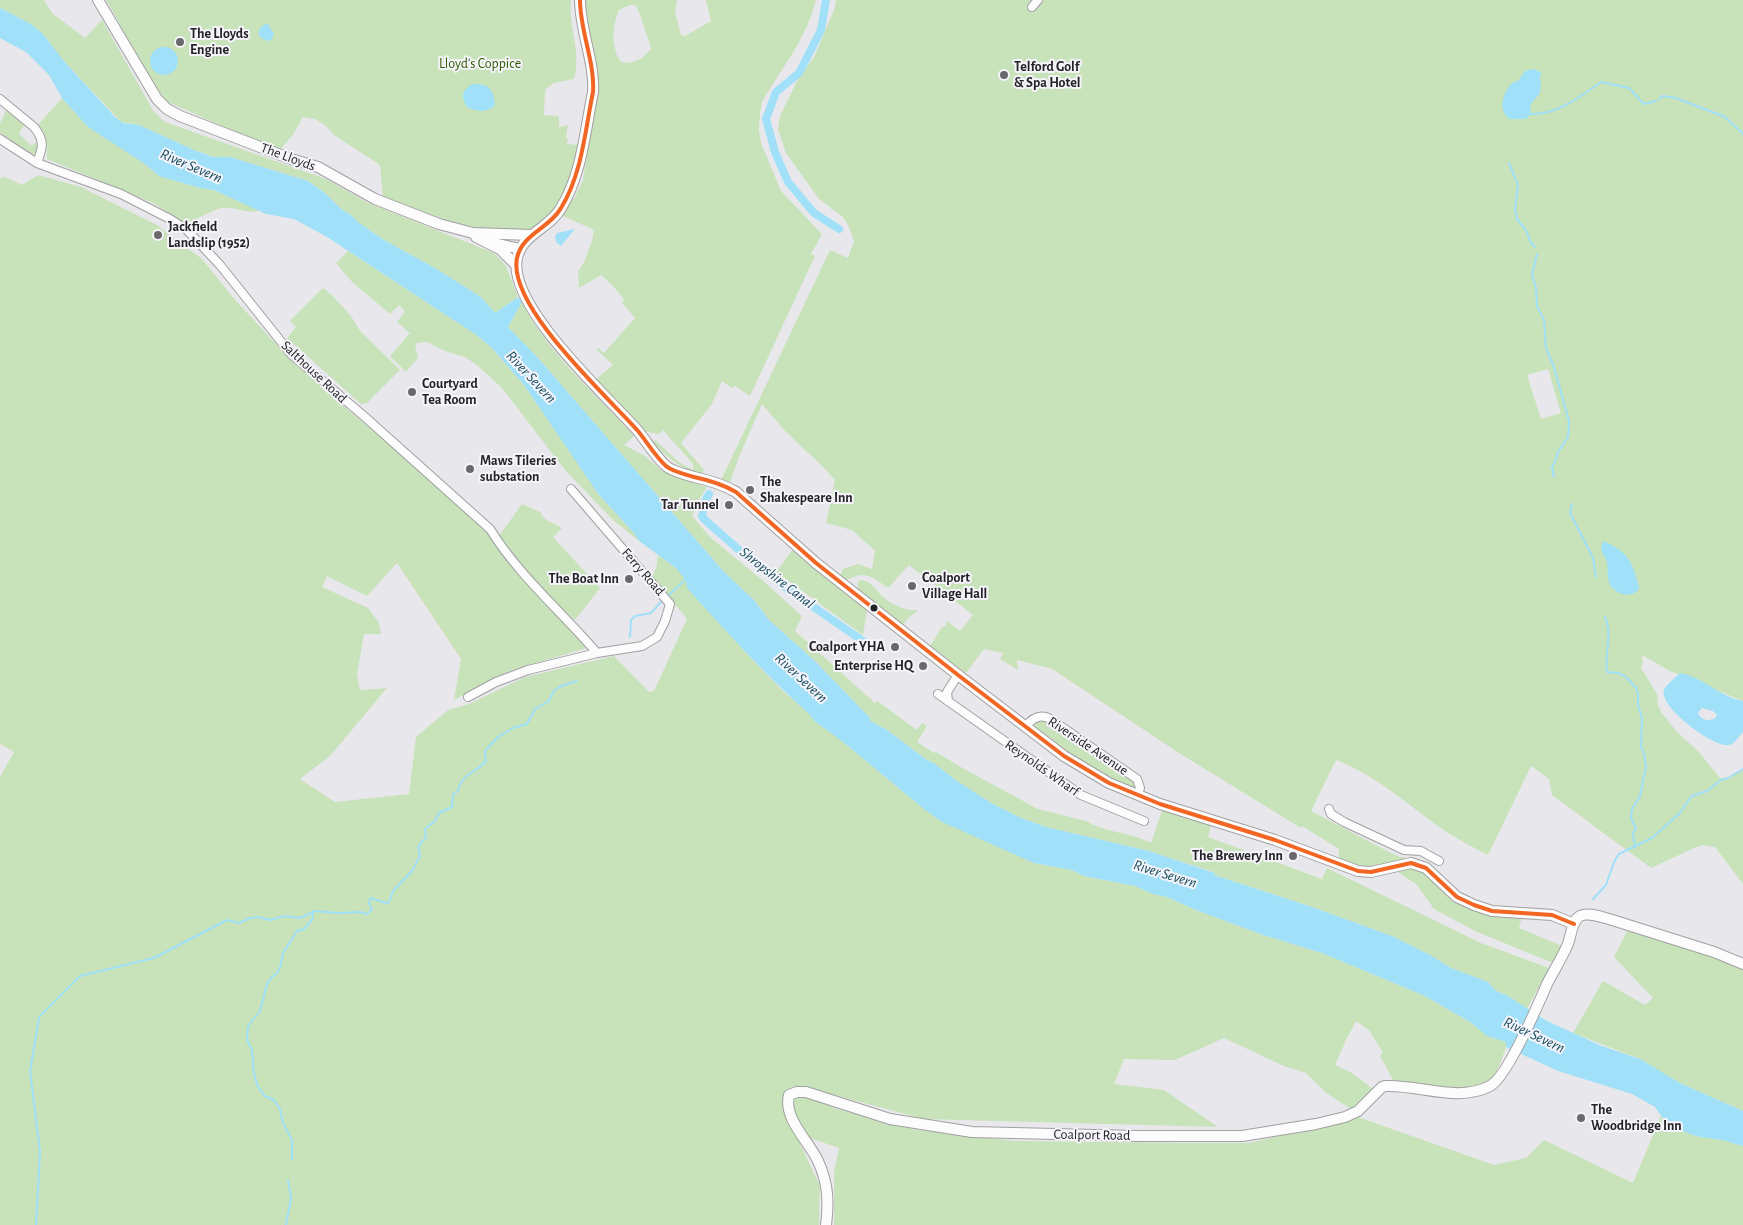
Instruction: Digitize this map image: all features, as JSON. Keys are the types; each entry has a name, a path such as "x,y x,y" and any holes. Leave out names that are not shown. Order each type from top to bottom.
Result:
{"street":[{"name":"The Lloyds","path":"98,0 143,78 157,99 167,109 180,116 318,168 375,199 439,224 465,232 532,235"},
{"path":"580,0 584,38 594,81 575,179 560,211 524,242 516,264 518,277 534,312 558,345 638,431 667,467 736,492 816,564 958,675 1064,756 1109,782 1160,804 1275,840 1358,871 1371,872 1406,863 1420,865 1458,896 1474,906 1492,911 1552,915 1574,924 1578,917 1595,915 1714,952 1743,964"},
{"path":"0,99 34,127 42,138 37,163"},
{"name":"Salthouse Road","path":"0,139 37,163 121,194 170,219 187,230 220,264 291,354 365,417 490,530 527,579 597,653"},
{"path":"465,232 486,241 506,254 516,264"},
{"path":"486,241 520,249"},
{"name":"Ferry Road","path":"571,489 670,604 665,621 657,637 642,646 597,653"},
{"path":"468,697 496,682 528,670 597,653"},
{"path":"948,701 947,692 958,675"},
{"name":"Reynolds Wharf","path":"938,694 1081,795 1144,821"},
{"name":"Riverside Avenue","path":"1025,727 1032,719 1046,716 1137,780 1140,788 1138,795"},
{"path":"1329,809 1331,814 1344,822 1404,850 1418,850 1439,861"},
{"path":"1420,865 1426,854"},
{"name":"Coalport Road","path":"826,1225 828,1202 825,1180 817,1159 796,1128 787,1103 789,1095 797,1092 806,1092 890,1119 972,1132 1137,1136 1242,1136 1316,1124 1345,1117 1358,1111 1382,1087 1392,1085 1452,1092 1476,1091 1497,1081 1537,1010 1568,942 1574,924"}],"green space":[{"path":"0,0 44,0 52,13 85,38 102,20 154,112 165,122 326,179 366,202 494,253 506,266 518,297 495,313 481,297 435,268 384,240 341,209 325,193 308,181 230,157 214,157 139,125 121,122 63,60 44,35 31,24 0,8"},
{"name":"Lloyd's Coppice","path":"106,0 571,0 571,20 576,49 574,79 553,83 545,90 544,115 559,116 559,127 568,125 567,144 579,145 569,180 549,219 536,229 495,230 467,227 383,198 380,165 334,135 326,126 315,119 303,117 293,135 279,151 168,102 142,66"},
{"path":"586,0 677,0 675,12 681,35 685,36 711,21 706,0 816,0 800,40 762,102 759,130 761,143 781,191 822,234 811,254 815,256 750,396 735,386 732,388 722,381 712,404 681,443 704,470 701,476 675,462 653,442 655,440 680,463 693,470 693,464 663,430 659,434 643,431 595,380 613,365 596,349 598,348 604,353 635,318 622,303 624,299 601,275 579,288 578,272 592,241 594,230 561,215 575,197 583,180 596,95 585,20","holes":["635,5 651,48 646,55 638,60 625,63 621,62 615,51 615,23 619,10"]},
{"path":"836,0 1743,0 1743,701 1670,671 1642,655 1643,662 1641,668 1657,694 1661,712 1678,733 1698,751 1720,778 1729,778 1743,769 1743,884 1715,847 1703,845 1651,868 1552,795 1549,779 1531,766 1488,855 1441,828 1364,773 1336,760 1311,811 1389,852 1405,857 1405,859 1365,868 1339,860 1339,849 1302,826 1301,828 1179,753 1052,669 1017,660 1018,670 1000,659 1003,653 984,649 966,673 930,646 941,628 946,626 947,621 960,631 973,615 909,565 888,588 877,580 863,575 844,581 840,576 843,569 858,564 872,569 875,551 852,530 826,523 835,480 786,432 762,404 730,482 721,480 830,250 848,258 854,241 843,217 819,199 786,153 778,129 780,116 799,77 814,57 834,10","holes":["1548,369 1561,413 1541,419 1527,375"]},
{"path":"62,98 88,127 145,164 159,176 200,188 214,190 261,210 252,212 222,208 186,224 153,203 47,159 47,145 44,133 37,126"},
{"path":"7,108 25,123 19,134 32,146 37,141 34,137 36,134 39,141 37,153 32,154 0,133 0,124"},
{"path":"38,175 81,187 157,225 202,259 236,301 280,348 322,388 430,479 487,532 528,583 587,648 512,670 454,700 461,659 397,563 367,596 327,576 322,587 368,608 379,623 381,634 364,634 357,674 360,690 387,688 330,756 300,779 335,802 409,794 416,737 448,710 469,704 525,677 614,656 649,692 654,691 687,619 652,577 657,565 657,556 661,557 676,568 746,653 782,690 812,716 814,720 924,809 1034,863 1072,870 1084,876 1135,886 1263,935 1322,953 1425,996 1470,1022 1487,1036 1507,1042 1502,1060 1494,1077 1484,1085 1459,1089 1430,1087 1393,1080 1380,1056 1383,1053 1369,1030 1356,1021 1335,1065 1352,1073 1373,1089 1351,1109 1325,1092 1306,1073 1284,1066 1224,1038 1175,1060 1124,1059 1114,1084 1164,1090 1218,1127 924,1119 838,1096 833,1108 917,1130 1016,1141 1249,1143 1358,1117 1494,1165 1526,1158 1544,1140 1633,1183 1661,1116 1664,1120 1700,1137 1722,1140 1743,1146 1743,1225 834,1225 834,1172 839,1148 795,1133 820,1186 819,1225 0,1225 0,777 14,752 0,744 0,178 5,177 22,185"},
{"path":"348,251 475,334 492,348 524,385 599,495 639,541 613,520 565,470 502,388 478,366 465,357 445,351 427,342 417,343 415,346 418,358 406,372 390,356 410,333 397,322 404,313 404,310 399,305 390,314 352,282 336,263"},
{"path":"323,288 351,316 360,331 400,370 367,403 361,404 287,338 296,327 290,321"},
{"path":"522,302 544,338 558,356 634,436 624,445 645,456 662,471 707,487 697,503 692,516 710,537 802,616 795,631 875,703 877,701 917,730 922,723 927,726 917,742 1038,809 1086,821 1102,828 1151,843 1163,808 1212,823 1208,837 1322,879 1327,868 1481,943 1549,968 1527,1009 1508,996 1496,991 1488,982 1451,968 1392,936 1214,875 1214,872 1149,851 1046,827 1021,818 991,803 954,779 887,730 870,721 870,718 816,662 769,620 754,600 724,572 538,358 508,327"},
{"path":"522,504 540,512 545,519 562,528 553,537 600,588 575,620 535,584 498,537"},
{"path":"793,549 867,610 863,635 776,572"},
{"path":"860,580 870,583 890,602 904,609 919,610 907,619 903,626 859,592 857,584"},
{"path":"1040,719 1052,724 1130,778 1135,782 1134,788 1130,788 1083,765 1034,728 1036,721"},
{"path":"1412,866 1427,874 1460,901 1522,917 1519,928 1562,946 1553,963 1475,931 1434,909 1416,884 1396,871"},
{"path":"1627,931 1710,954 1743,969 1743,1111 1680,1083 1640,1059 1573,1033 1603,981 1645,1005 1653,998 1614,957"}],"water":[{"name":"River Severn","path":"0,8 31,24 44,35 63,60 115,117 123,123 139,125 213,157 230,157 308,181 325,193 341,209 384,240 435,268 481,297 495,313 518,297 522,302 508,327 538,358 724,572 754,600 769,620 816,662 870,718 870,721 887,730 954,779 991,803 1021,818 1046,827 1149,851 1392,936 1451,968 1488,982 1496,991 1508,996 1547,1021 1602,1046 1640,1059 1680,1083 1743,1111 1743,1146 1690,1134 1671,1125 1664,1120 1655,1107 1632,1094 1558,1071 1506,1047 1506,1042 1487,1036 1470,1022 1425,996 1322,953 1263,935 1135,886 1084,876 1072,870 1034,863 942,822 813,720 702,605 687,588 686,581 676,568 639,541 599,495 524,385 492,348 475,334 327,237 294,219 266,214 214,190 200,188 159,176 145,164 88,127 62,98 49,75 26,52 0,38"},
{"path":"267,23 274,34 271,40 267,41 260,37 259,31"},
{"path":"164,47 174,51 178,61 174,71 164,75 154,71 150,61 154,51"},
{"path":"1534,69 1542,73 1539,78 1541,80 1540,93 1530,105 1531,114 1526,119 1510,119 1506,116 1503,106 1506,91 1512,83 1518,81 1525,71"},
{"path":"473,84 487,86 492,91 495,105 482,111 467,107 463,100 463,94"},
{"path":"575,229 561,246 556,242 555,237 557,233"},
{"path":"1604,541 1624,554 1631,564 1639,587 1634,593 1628,595 1621,594 1610,585 1607,562 1601,549"},
{"path":"1680,673 1688,675 1727,696 1743,701 1743,732 1737,740 1729,745 1711,740 1688,725 1669,706 1664,697 1664,690","holes":["1702,708 1713,711 1717,715 1710,720 1703,719 1698,713"]}],"waterway":[{"name":"Shropshire Canal","path":"826,0 821,30 799,73 776,92 766,119 775,152 788,182 814,213 839,229"},
{"path":"1531,114 1550,111 1568,104 1601,82 1629,88 1644,104 1656,101"},
{"path":"1659,99 1663,96 1676,98 1725,117 1743,134"},
{"path":"1509,163 1518,185 1515,209 1517,219 1526,230 1531,243 1535,247"},
{"path":"1537,254 1532,275 1536,288 1537,306 1544,320 1546,348 1554,367 1569,421 1568,437 1558,452 1552,467 1554,477"},
{"name":"Shropshire Canal","path":"709,494 705,501 702,516 705,520 789,590 873,648"},
{"path":"1572,504 1570,513 1593,558 1596,577"},
{"path":"668,596 686,579"},
{"path":"630,637 631,620 635,616 651,613 662,601"},
{"path":"1605,617 1608,631 1607,672 1618,673 1626,677 1636,688 1642,718 1641,747 1646,767 1640,796 1632,809 1631,818 1636,828 1633,833 1635,847"},
{"path":"36,1225 40,1152 30,1071 39,1017 80,976 154,958 227,920 239,923 258,917 270,920 285,916 300,918 315,911 360,912 367,914 372,910 369,902 371,898 386,903 389,902 393,891 412,871 420,856 419,845 426,837 425,829 435,821 439,813 452,807 453,794 458,791 462,781 486,761 485,751 498,737 513,728 527,724 535,709 549,701 556,689 577,681"},
{"path":"1593,899 1606,885 1614,862 1619,854 1652,838 1679,814 1692,796 1707,791 1721,780 1743,769"},
{"path":"292,1159 292,1140 283,1123 280,1109 274,1100 265,1096 258,1087 254,1074 252,1050 247,1040 248,1026 260,1011 267,984 280,968 283,953 297,931 304,929 312,920 313,913"},
{"path":"286,1225 291,1198 288,1180"}],"transit line":[{"path":"580,0 582,23 593,81 593,92 582,152 574,181 561,208 550,221 524,243 520,250 517,258 518,278 527,300 543,325 583,374 638,431 666,466 736,492 816,563 958,675 1064,756 1109,783 1160,804 1275,840 1358,871 1371,872 1411,863 1426,868 1457,897 1474,905 1492,911 1552,915 1574,924"}],"place":[{"name":"The Lloyds Engine","path":"180,42"},
{"name":"Telford Golf & Spa Hotel","path":"1004,75"},
{"name":"Jackfield Landslip (1952)","path":"158,235"},
{"name":"Courtyard Tea Room","path":"412,392"},
{"name":"Maws Tileries substation","path":"470,469"},
{"name":"The Shakespeare Inn","path":"750,490"},
{"name":"Tar Tunnel","path":"729,505"},
{"name":"The Boat Inn","path":"629,579"},
{"name":"Coalport Village Hall","path":"912,586"},
{"name":"Coalport YHA","path":"895,647"},
{"name":"Enterprise HQ","path":"923,666"},
{"name":"The Brewery Inn","path":"1293,856"},
{"name":"The Woodbridge Inn","path":"1581,1118"}]}
